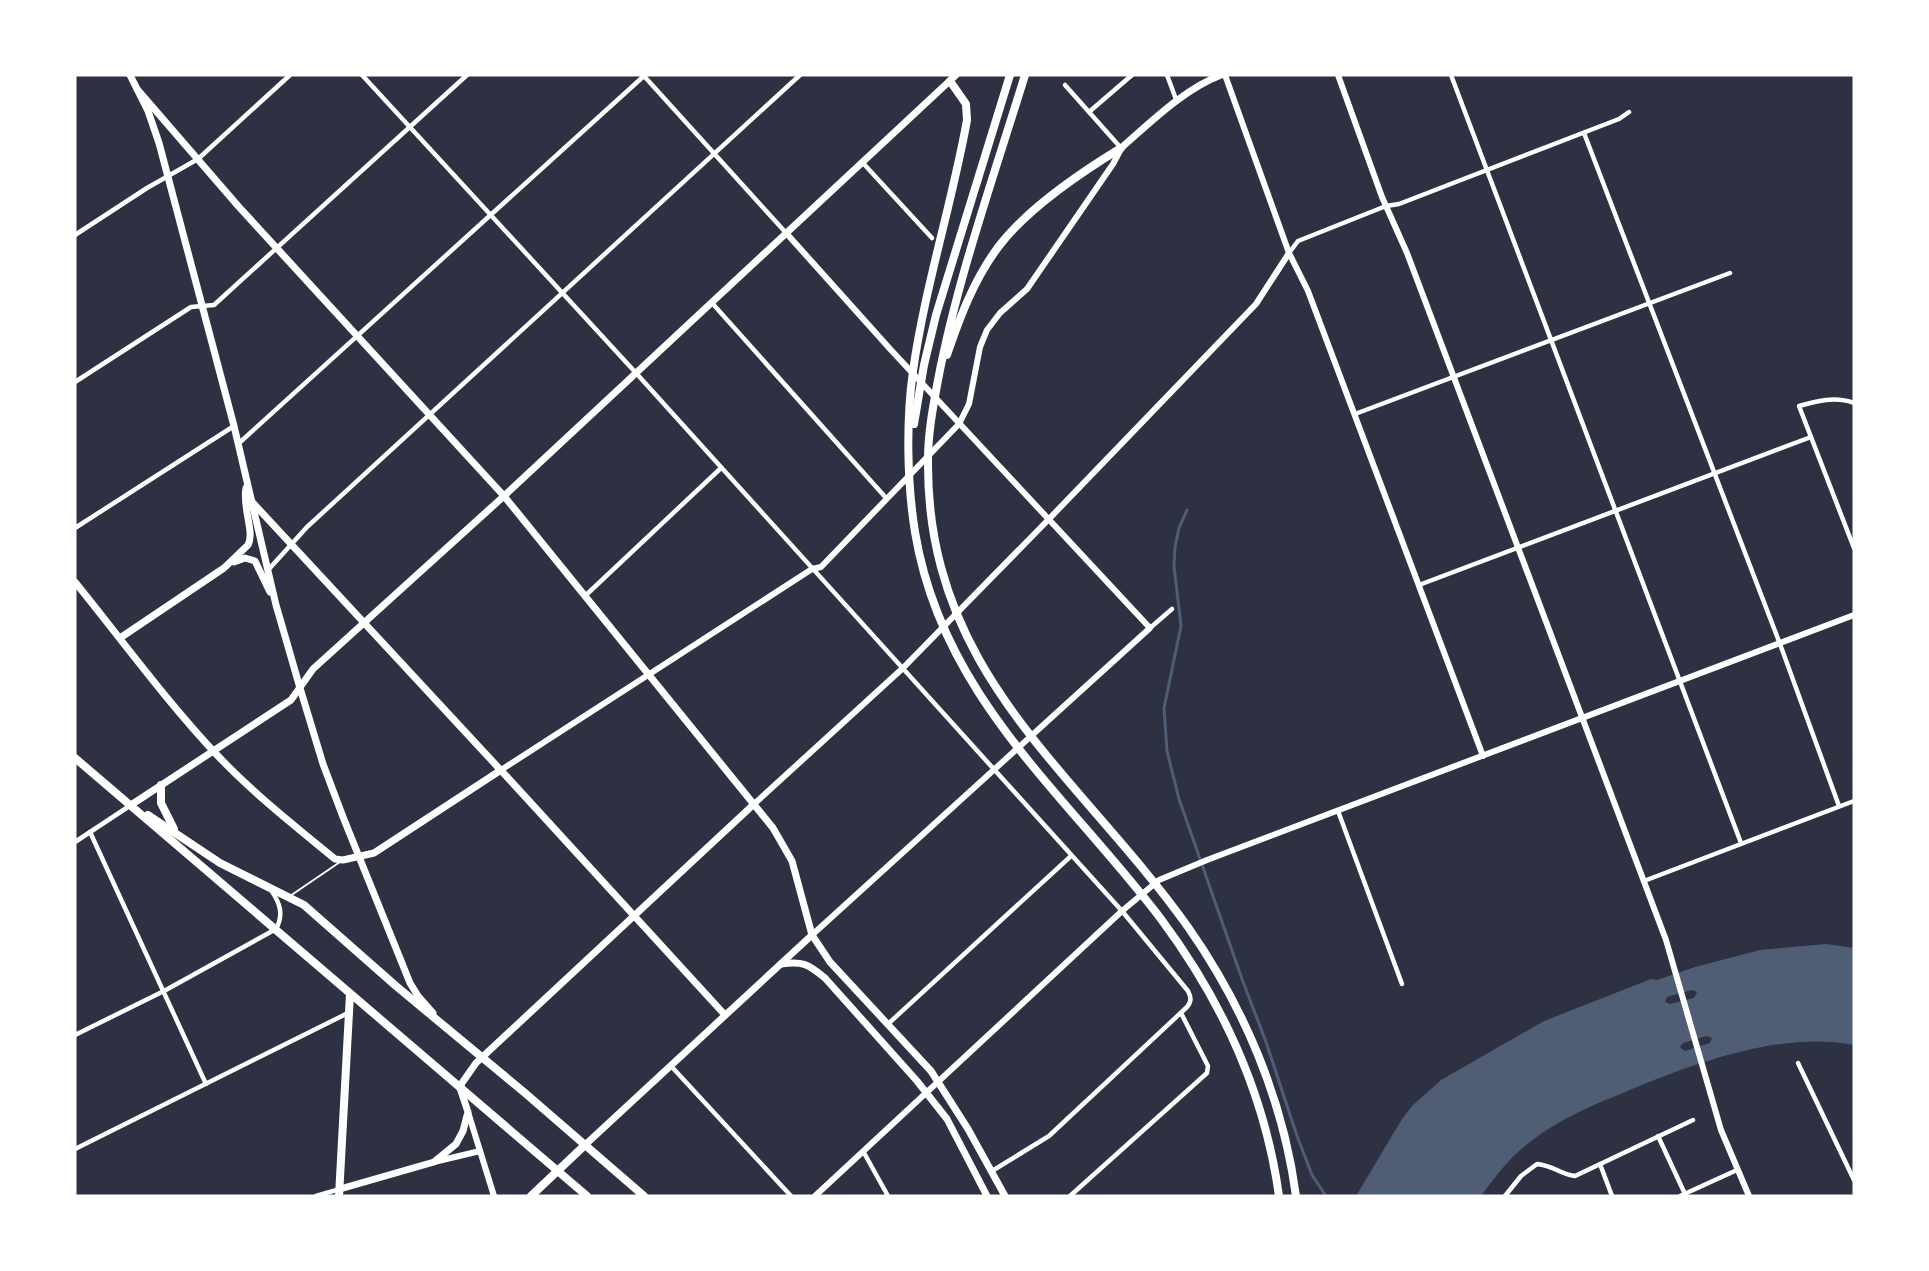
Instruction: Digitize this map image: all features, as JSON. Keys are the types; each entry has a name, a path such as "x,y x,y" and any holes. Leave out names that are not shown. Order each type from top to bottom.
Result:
{"highway":[{"path":"914,394 952,260 1010,75"},
{"path":"1025,75 960,283 931,414 928,438 928,475 932,526 942,575 960,624 983,668 1021,724 1162,894 1214,966 1248,1030 1274,1097 1298,1196"},
{"path":"953,78 966,104 967,120 916,356 910,457 911,491 920,555 937,613 969,680 1024,756 1149,905 1199,975 1232,1036 1257,1102 1270,1146 1279,1196"},
{"path":"938,381 966,303 979,277 998,248 1032,211 1121,148"}],"main road":[{"path":"130,75 155,129 234,426 281,623 323,764 410,983 418,996 445,1026"},
{"path":"1121,148 1177,102 1210,79 1223,75"},
{"path":"131,806 291,700 313,669 504,496 953,78"},
{"path":"137,89 504,496 777,834 792,861 812,935 830,962 938,1081 964,1121 1005,1196"},
{"path":"224,568 250,541 244,502 247,486"},
{"path":"252,501 725,1015"},
{"path":"120,638 224,568 245,558 255,561 281,623"},
{"path":"75,582 185,720 213,751 266,804 335,859 343,860 374,853 501,770"},
{"path":"75,758 587,1196"},
{"path":"161,785 161,803 164,812 181,837"},
{"path":"350,994 340,1192 434,1162 456,1144 463,1131 468,1112 460,1088 464,1078 482,1057 753,805"},
{"path":"131,806 220,862 304,905 644,1196"},
{"path":"531,1196 812,935"},
{"path":"781,964 799,961 812,967 825,978 927,1092 947,1119 987,1196"}],"street":[{"path":"75,235 147,188 198,159 290,75"},
{"path":"362,75 903,668 1122,911 1188,991 1191,997 1190,1003 1049,1136 992,1171"},
{"path":"75,382 190,308 214,305 467,75"},
{"path":"238,445 644,75 960,424 1150,628"},
{"path":"268,569 307,527 800,75"},
{"path":"1089,112 1132,75"},
{"path":"1167,75 1177,102"},
{"path":"1223,75 1289,253 1308,291 1355,414 1483,756"},
{"path":"1338,75 1386,206 1407,253 1519,547 1666,940 1720,1130 1749,1196"},
{"path":"1451,75 1741,843"},
{"path":"501,770 812,569 821,567 960,424 969,404 980,347 987,330 1000,313 1027,289 1113,164 1121,148 1065,85"},
{"path":"753,805 903,668 1049,519 1256,304 1298,241 1584,133 1619,119 1629,112"},
{"path":"1584,133 1780,644 1839,806"},
{"path":"862,162 932,238"},
{"path":"1355,414 1730,273"},
{"path":"712,303 887,499"},
{"path":"1854,403 1846,400 1826,399 1799,406 1854,548"},
{"path":"75,528 234,426"},
{"path":"1419,585 1811,437"},
{"path":"585,596 721,468"},
{"path":"812,935 1172,609"},
{"path":"814,1196 1122,911 1159,880 1854,615"},
{"path":"1644,882 1854,801"},
{"path":"75,842 131,806"},
{"path":"1338,811 1402,984"},
{"path":"90,832 206,1084"},
{"path":"888,1024 1071,856"},
{"path":"75,1035 164,991 276,929 281,920 281,910 269,887"},
{"path":"75,1149 348,1013"},
{"path":"1070,1196 1207,1073 1208,1066 1180,1013"},
{"path":"1798,1063 1854,1180"},
{"path":"671,1066 791,1196"},
{"path":"468,1112 494,1196"},
{"path":"1505,1196 1521,1176 1537,1164 1552,1166 1564,1174 1575,1176 1693,1120"},
{"path":"1658,1136 1682,1195 1737,1170"},
{"path":"434,1162 480,1151"},
{"path":"863,1151 888,1196"},
{"path":"1600,1164 1612,1196"},
{"path":"316,1196 340,1192"}],"lane":[{"path":"288,897 343,860"}],"water":[{"path":"1826,944 1854,948 1854,1045 1797,1042 1767,1046 1706,1062 1649,1082 1586,1108 1541,1134 1510,1160 1481,1196 1356,1196 1402,1119 1413,1105 1441,1080 1544,1021 1651,979 1657,980 1695,967 1760,950","holes":["1692,990 1697,992 1694,998 1670,1004 1665,1002 1667,997","1707,1036 1712,1038 1710,1043 1685,1051 1680,1047 1683,1043"]}],"waterway":[{"path":"1187,510 1179,528 1175,547 1174,566 1181,626 1164,708 1167,751 1179,799 1266,1042 1297,1136 1312,1175 1326,1196"}]}
